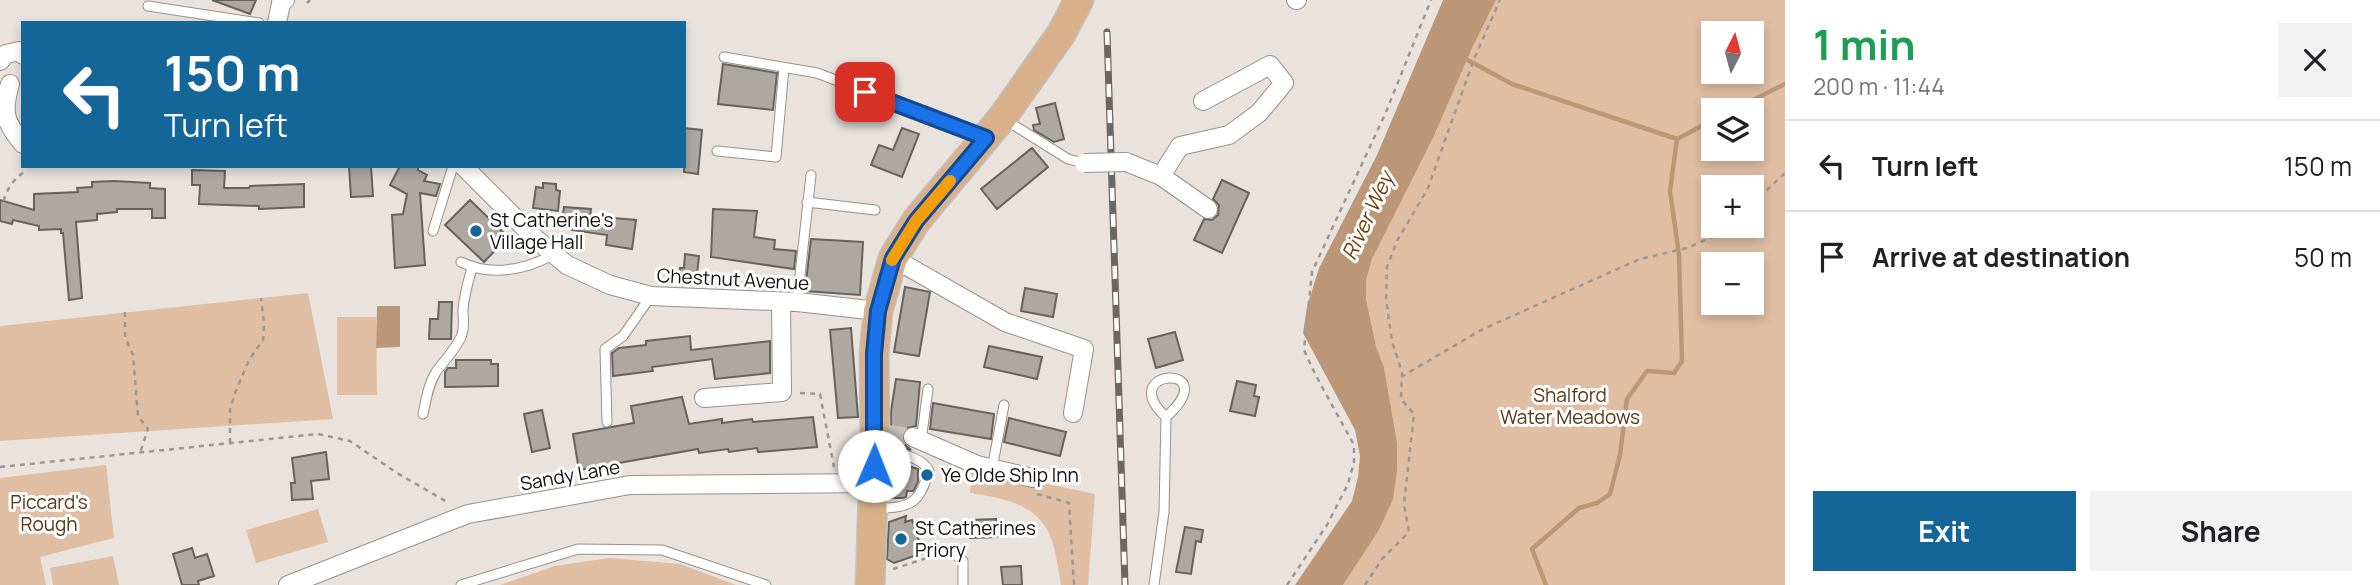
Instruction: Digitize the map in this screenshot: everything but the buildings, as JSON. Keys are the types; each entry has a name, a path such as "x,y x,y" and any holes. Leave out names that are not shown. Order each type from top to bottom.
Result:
{"main road":[{"path":"871,580 879,439 874,354 878,311 893,258 916,221 994,128 1062,34 1079,0"}],"street":[{"path":"277,21 281,3 285,0"},
{"path":"0,61 6,54 19,51 21,53"},
{"path":"1161,176 1180,146 1229,135 1259,113 1284,83 1269,65 1203,101"},
{"path":"11,80 2,111 9,128 21,142"},
{"path":"1084,163 1126,162 1161,176 1208,209"},
{"name":"Chestnut Avenue","path":"465,168 567,265 610,285 651,296 789,302 878,311"},
{"path":"893,258 1005,322 1084,349 1073,413"},
{"path":"704,398 782,391 789,302"},
{"path":"917,439 1032,485"},
{"name":"Sandy Lane","path":"288,585 468,514 630,485 837,483 874,496"}],"lane":[{"path":"148,6 246,21"},
{"path":"724,57 817,73 994,128 1084,163"},
{"path":"717,151 776,157 784,68"},
{"path":"433,231 452,168"},
{"path":"789,302 811,175"},
{"path":"807,202 875,210"},
{"path":"461,261 472,268 511,269 535,264 554,254"},
{"path":"423,414 433,379 461,337 466,288 472,268"},
{"path":"607,422 605,349 623,336 651,296"},
{"path":"1154,585 1164,512 1166,417 1184,397 1185,388 1181,381 1173,377 1163,378 1152,390 1157,408 1166,417"},
{"path":"917,439 928,389"},
{"path":"992,469 1004,405"},
{"path":"874,496 906,507 922,493 929,471 927,466 879,439"},
{"path":"461,585 578,550 662,550 765,585"},
{"path":"955,554 962,561 963,585"}],"path":[{"path":"1287,585 1326,526 1348,484 1354,462 1354,445 1304,350 1312,272 1386,112 1431,0"},
{"path":"1365,585 1382,559 1409,532 1404,504 1414,414 1401,399 1402,372 1391,342 1385,299 1387,267 1397,241 1427,188 1474,59 1500,0"},
{"path":"4,201 5,193 20,174 27,171"},
{"path":"1764,193 1785,173"},
{"path":"1401,377 1481,330 1640,259 1687,248 1710,238"},
{"path":"230,443 230,411 235,393 249,360 263,340 261,298"},
{"path":"125,312 125,337 134,355 138,416 148,429 140,453"},
{"path":"782,391 820,394 837,483"},
{"path":"0,467 318,434 350,441 397,473 468,514"},
{"path":"929,471 956,475"},
{"path":"1032,485 1069,503 1074,585"},
{"path":"871,580 933,556"}],"green space":[{"name":"Shalford Water Meadows","path":"1496,0 1785,0 1785,585 1343,585 1379,530 1397,442 1384,367 1376,346 1366,299 1366,280 1372,259 1434,136"},
{"path":"308,293 333,419 0,441 0,326"},
{"path":"337,317 376,317 377,395 337,395"},
{"name":"Piccard's Rough","path":"106,465 114,538 40,557 46,585 0,585 0,478"},
{"path":"973,468 1095,494 1088,585 1061,585 1050,535 1036,516 1005,500 970,493"},
{"path":"318,509 328,542 256,563 246,530"},
{"path":"113,556 119,585 53,585 50,568"},
{"path":"609,558 680,564 736,585 500,585 555,566"}],"water":[{"name":"River Wey","path":"1443,0 1496,0 1434,136 1372,259 1366,280 1366,299 1376,346 1384,367 1397,442 1393,499 1379,530 1343,585 1295,585 1352,501 1360,456 1355,430 1303,333 1307,307 1319,268 1377,155"},
{"path":"377,306 400,306 400,347 376,348"}],"waterway":[{"path":"1464,58 1512,84 1677,139 1670,191 1679,255 1682,361 1674,373 1647,371 1627,399 1620,455 1610,494 1597,503 1579,508 1532,549 1546,585"},
{"path":"1757,98 1785,84"},
{"path":"1677,139 1701,126"}],"tunnel":[{"path":"888,434 913,437"}],"railway":[{"path":"1107,32 1125,585"}],"slow traffic":[{"path":"892,260 916,221 950,181"}],"place":[{"name":"St Catherine's Village Hall","path":"476,231"},
{"name":"Ye Olde Ship Inn","path":"927,475"},
{"name":"St Catherines Priory","path":"901,539"}],"route":[{"path":"865,92 986,138 916,221 893,258 878,311 874,354 874,466"}]}
